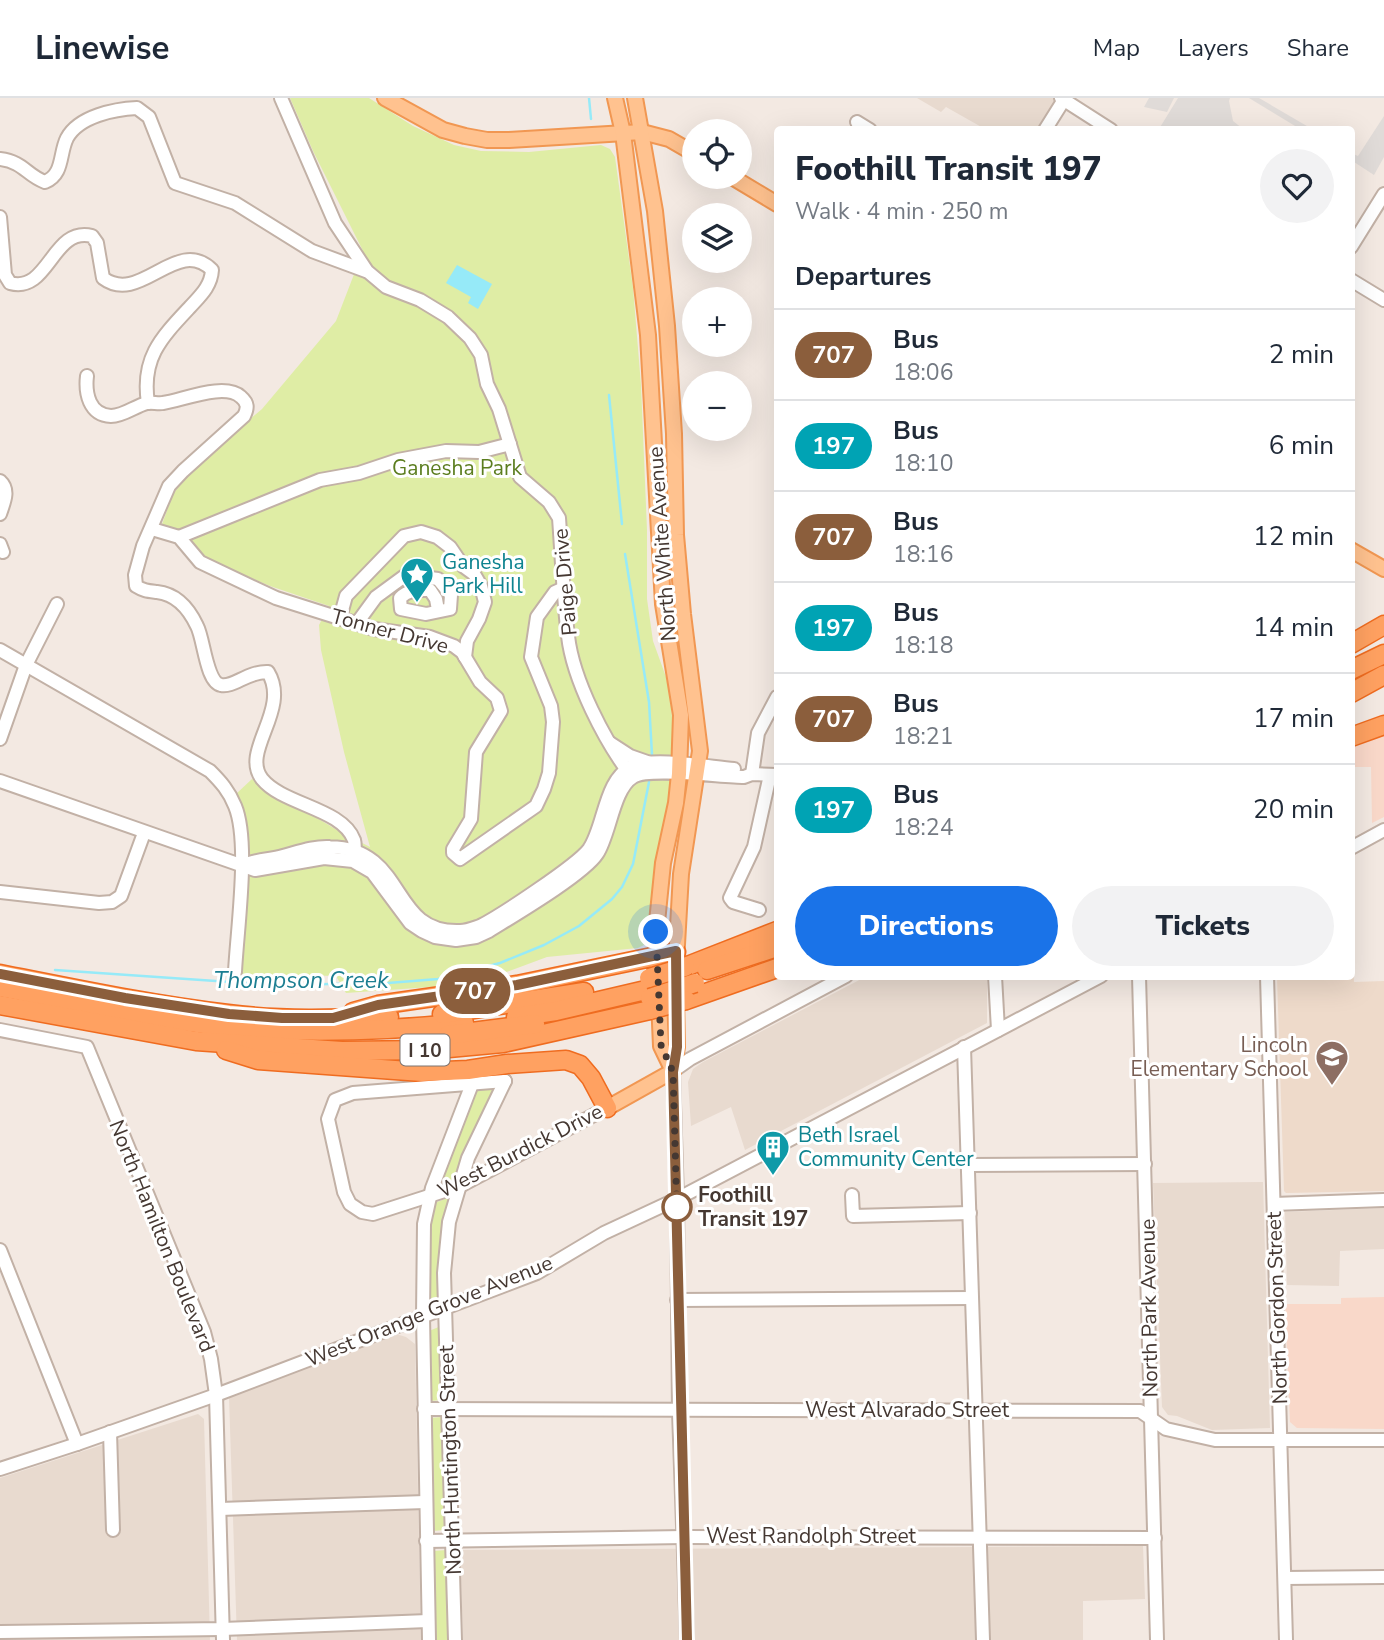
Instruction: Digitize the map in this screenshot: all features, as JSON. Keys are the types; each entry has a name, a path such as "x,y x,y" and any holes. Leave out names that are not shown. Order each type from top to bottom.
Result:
{"highway":[{"path":"1355,642 1384,625"},
{"path":"1355,669 1384,654"},
{"path":"1355,690 1384,675"},
{"path":"1355,702 1384,688"},
{"path":"1355,736 1384,726"},
{"name":"I 10","path":"0,1004 196,1041 342,1051 427,1049 503,1042 650,994 685,970 774,932"},
{"path":"685,970 774,948"},
{"path":"333,1018 378,1005 517,985 657,956 685,970 774,956"},
{"name":"I 10","path":"0,974 125,998 229,1014 333,1018 429,1015 567,996 650,994 686,1000 774,969"},
{"path":"0,987 197,1023 256,1029 321,1031 417,1028 501,1019 650,994"},
{"path":"0,998 164,1028 253,1038 335,1041 416,1038 520,1027 650,994"},
{"path":"196,1041 257,1060 358,1069 422,1072 566,1060 580,1065 586,1072 607,1108"}],"main road":[{"path":"385,98 443,131 487,140 642,132 660,135 682,147"},
{"name":"North White Avenue","path":"615,98 623,133 649,339 663,604 681,715 680,770 663,863 656,932 661,1045 673,1072"},
{"name":"North White Avenue","path":"635,98 655,211 667,326 674,434 676,535 699,751 681,874 685,970 673,1072"},
{"path":"752,189 774,202"},
{"path":"1355,552 1384,569"},
{"name":"West Burdick Drive","path":"607,1108 673,1072"}],"street":[{"name":"Paige Drive","path":"281,98 335,223 367,271 386,287 420,300 448,317 470,338 481,355 487,384 499,409 520,477 549,502 559,518 571,650 578,674 608,743 629,774"},
{"path":"1047,126 1063,99 1105,126"},
{"path":"0,159 23,165 37,179 45,182 53,178 58,171 67,139 74,129 88,120 120,108 137,108 149,117 175,183 235,203 312,251 367,271"},
{"path":"857,122 864,126"},
{"path":"1355,241 1384,194"},
{"path":"0,217 5,275 10,283 18,285 29,283 39,275 62,246 74,236 84,234 92,236 97,243 103,278 112,284 134,284 163,268 191,260 203,261 212,270 205,290 158,344 149,362 145,383 148,403"},
{"path":"1355,282 1384,300"},
{"path":"87,376 87,399 100,412 109,416 148,403 229,390 246,402 244,416 169,486 144,546 135,575 136,586 143,591 167,594 179,601 190,613 202,639 210,674 215,682 230,685 256,672 268,672 273,682 272,708 269,725 256,755 256,768 263,780 274,789 344,824 343,832 351,855"},
{"path":"152,529 179,537 320,480 359,473 398,460 446,451 479,452 510,444"},
{"path":"0,481 6,488 6,497 0,514"},
{"path":"340,618 346,596 404,536 421,532 437,537 450,547 481,586 485,602 467,641 465,657"},
{"name":"Tonner Drive","path":"179,537 200,562 276,598 374,629 430,637 454,646 465,657 480,682 497,698 501,710 476,752 471,819 453,849 453,853 460,859 536,806 544,789 549,773 553,722 551,706 531,657 537,617 555,592 564,588"},
{"path":"357,623 376,597 406,575 438,579 451,595 450,609 438,610"},
{"path":"0,739 26,665 57,604"},
{"path":"0,650 211,773 226,788 236,808 241,831 242,866 234,972"},
{"path":"752,774 758,733 774,703"},
{"path":"608,743 631,756 680,770"},
{"path":"0,781 255,870 351,855 375,869 410,923 435,937 449,940 476,937 533,902 595,857 629,774 634,766 650,763"},
{"path":"629,774 680,770 744,778 752,774 774,775 754,847 730,898 733,902 760,910"},
{"path":"1355,846 1384,831"},
{"path":"0,892 99,903 112,902 121,896 144,833"},
{"path":"687,1640 679,1411 673,1072 690,1059 838,980"},
{"path":"995,980 998,1030"},
{"name":"North Park Avenue","path":"1139,980 1157,1640"},
{"name":"North Gordon Street","path":"1267,980 1286,1640"},
{"name":"West Orange Grove Avenue","path":"0,1469 216,1395 537,1273 604,1233 677,1199 998,1030 1081,981"},
{"name":"North Hamilton Boulevard","path":"0,1030 87,1047 204,1332 216,1395 223,1634"},
{"path":"964,1047 983,1640"},
{"name":"West Burdick Drive","path":"505,1081 354,1094 335,1100 328,1118 344,1192 350,1204 362,1212 373,1214 460,1186 607,1108"},
{"name":"North Huntington Street","path":"455,1640 444,1273 449,1222 468,1158 505,1081"},
{"path":"429,1640 422,1316 423,1234 429,1197 472,1084"},
{"path":"969,1165 1145,1164"},
{"path":"852,1195 853,1216 970,1213"},
{"path":"1274,1204 1384,1200"},
{"path":"0,1250 77,1444"},
{"path":"677,1300 971,1298"},
{"name":"West Alvarado Street","path":"424,1409 1140,1411 1166,1429 1215,1440 1384,1440"},
{"path":"110,1432 113,1530"},
{"path":"220,1509 425,1503"},
{"name":"West Randolph Street","path":"426,1541 684,1537 1155,1538"},
{"path":"1285,1578 1384,1577"},
{"path":"0,1632 223,1634 428,1621"}],"shaded area":[{"path":"917,98 1056,98 1039,126 980,126 946,107 941,112"},
{"path":"1149,98 1174,98 1167,112 1144,107"},
{"path":"1178,98 1230,98 1233,121 1239,126 1161,126"},
{"path":"1249,98 1259,98 1307,126 1295,126"},
{"path":"1384,116 1384,157 1374,175 1355,163 1355,155 1358,156"},
{"path":"1384,730 1384,817 1372,823 1371,767 1355,767 1355,743"},
{"path":"859,980 987,980 987,1023 745,1150 731,1107 691,1126 688,1082 693,1069"},
{"name":"Lincoln Elementary School","path":"1277,980 1384,981 1384,1191 1284,1191"},
{"path":"1263,1182 1270,1428 1212,1430 1168,1415 1162,1407 1153,1183"},
{"path":"1384,1208 1384,1249 1340,1251 1339,1286 1287,1285 1285,1212"},
{"path":"1384,1297 1384,1429 1297,1428 1290,1422 1285,1304 1341,1304 1341,1298"},
{"path":"396,1334 415,1344 421,1640 237,1640 229,1397"},
{"path":"198,1414 204,1419 210,1640 0,1640 0,1478"},
{"path":"1143,1546 1145,1599 1083,1601 1083,1640 463,1640 460,1550"}],"green space":[{"name":"Ganesha Park","path":"290,98 369,98 413,126 454,145 481,151 529,152 601,145 610,149 615,157 633,288 641,385 647,599 653,641 670,696 674,738 673,785 656,876 649,937 644,945 638,948 547,957 501,974 459,985 346,993 336,976 241,974 248,881 236,794 252,779 370,847 344,752 321,650 319,625 329,606 270,586 209,560 161,527 173,494 194,467 262,409 336,321 363,251"},
{"path":"496,1086 464,1150 454,1179 439,1183 479,1087"},
{"path":"448,1198 441,1247 440,1300 427,1304 429,1231 434,1203"},
{"path":"441,1326 442,1400 430,1401 429,1331"},
{"path":"442,1417 444,1530 433,1531 430,1418"},
{"path":"447,1550 449,1640 436,1640 433,1551"}],"water":[{"path":"457,265 492,284 478,309 468,303 471,297 446,283"}],"waterway":[{"name":"Thompson Creek","path":"589,98 591,119"},
{"name":"Thompson Creek","path":"609,395 622,524"},
{"name":"Thompson Creek","path":"625,554 649,702 652,755"},
{"name":"Thompson Creek","path":"55,970 275,985 388,983 438,979 500,963 544,945 579,926 612,899 622,887 633,864 649,782"}],"bus line":[{"name":"707","path":"0,974 125,998 229,1014 333,1018 378,1005 517,985 676,951 677,1047 673,1072 679,1411 687,1640"}],"place":[{"name":"Ganesha Park Hill","path":"417,604"},
{"name":"Lincoln Elementary School","path":"1332,1087"},
{"name":"Beth Israel Community Center","path":"773,1177"},
{"name":"Foothill Transit 197","path":"677,1207"}],"route":[{"path":"656,932 661,1045 673,1072 677,1213 677,1207"}]}
